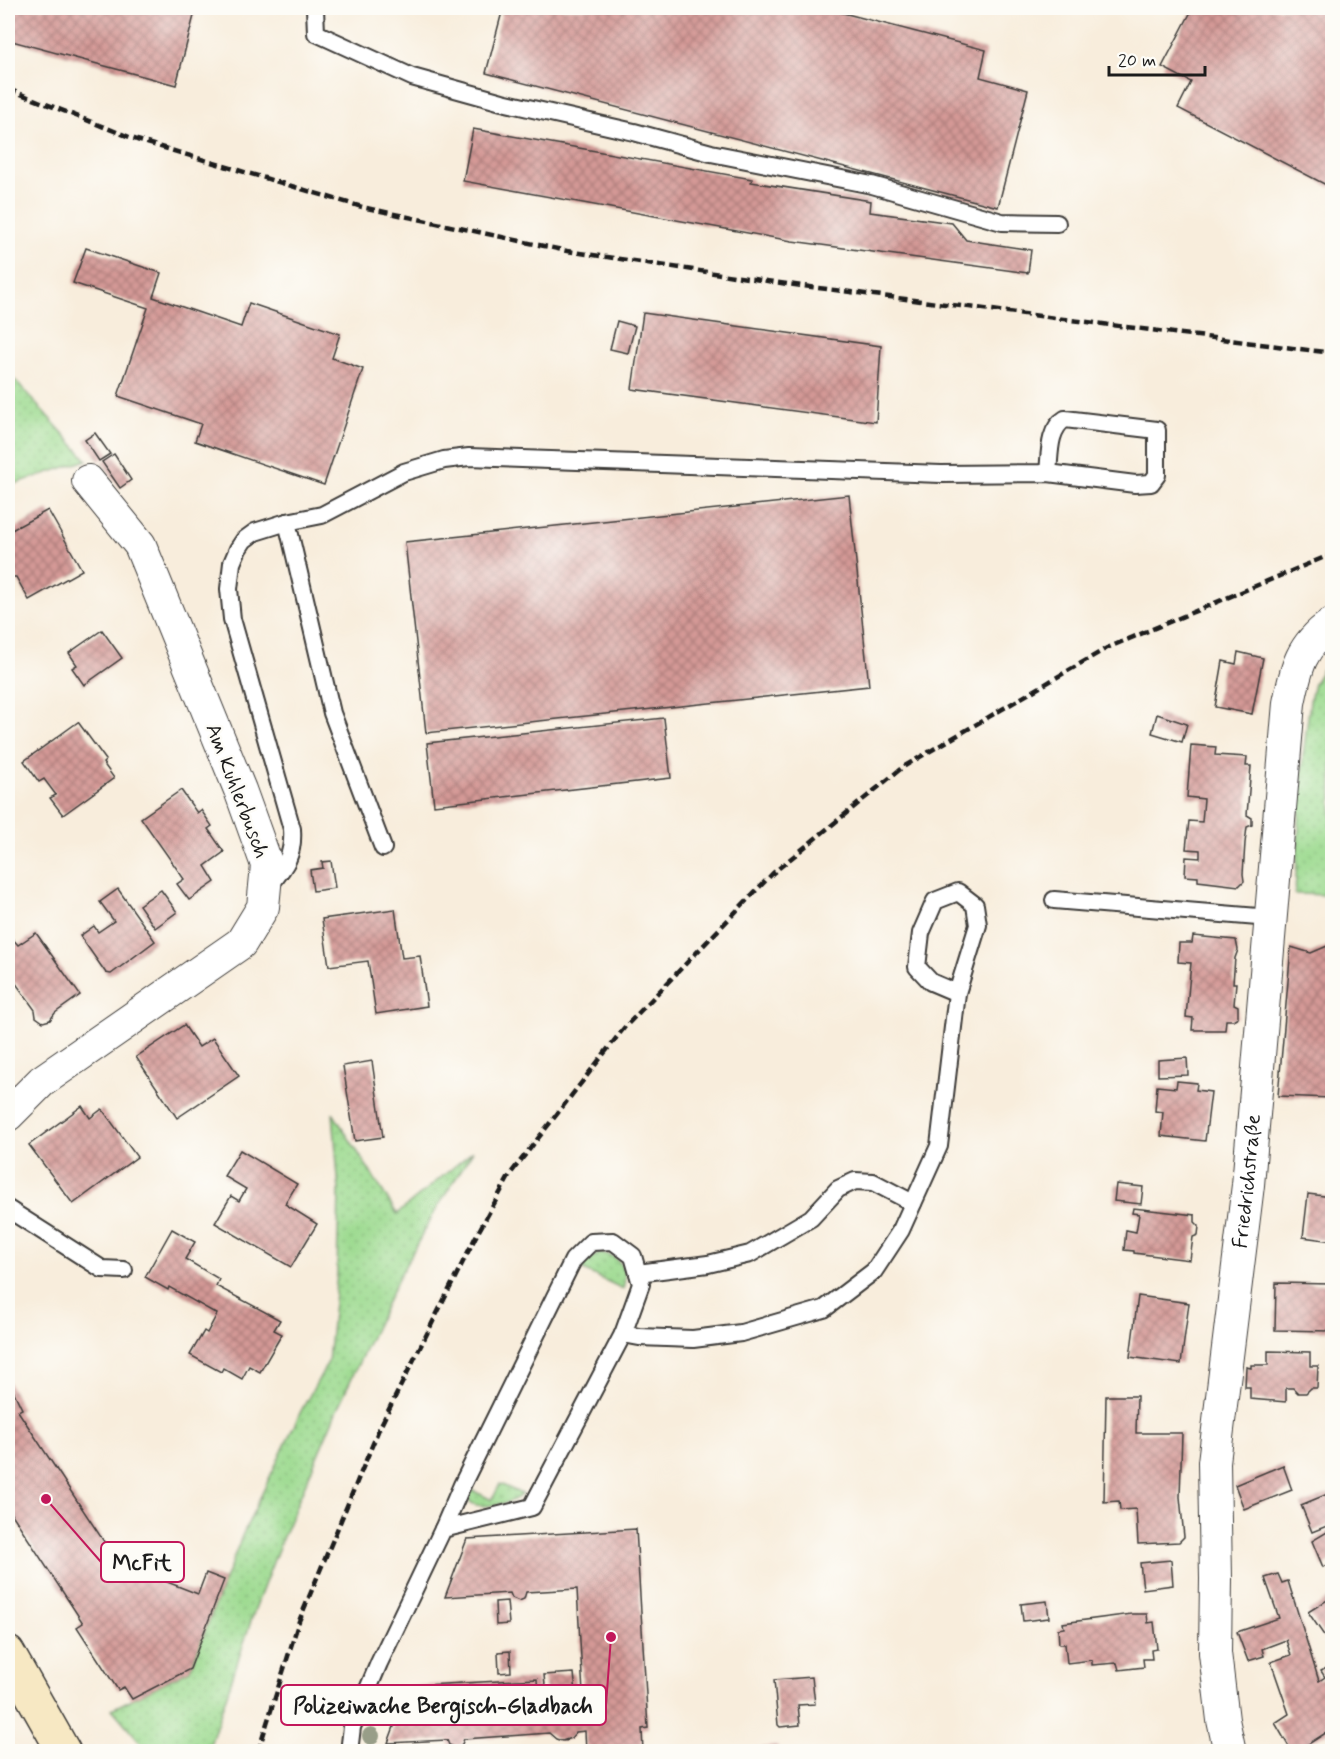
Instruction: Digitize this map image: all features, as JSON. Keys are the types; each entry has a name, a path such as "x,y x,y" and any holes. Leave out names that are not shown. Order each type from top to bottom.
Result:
{"main road":[{"path":"8,1653 64,1752"}],"street":[{"name":"Am Kuhlerbusch","path":"8,1115 42,1082 241,943 263,907 267,865 240,790 140,545 88,481"},
{"name":"Friedrichstraße","path":"1230,1752 1215,1653 1214,1462 1248,1185 1288,704 1294,674 1304,651 1318,633 1332,624"}],"lane":[{"path":"315,8 316,33 424,80 502,102 634,132 711,153 872,185 1002,222 1056,223"},
{"path":"265,891 288,860 293,845 292,830 241,654 229,602 232,563 244,540 255,532 332,511 404,472 444,460 469,457 941,474 1048,473 1135,484 1151,483 1157,475 1157,430 1065,419 1053,432 1048,473"},
{"path":"287,522 332,713 383,848"},
{"path":"623,1334 639,1337 693,1339 741,1333 824,1309 874,1271 901,1230 939,1146 957,993 978,925 975,905 958,892 935,901 921,933 917,966 931,982 957,993"},
{"path":"1054,900 1270,918"},
{"path":"638,1273 708,1264 750,1254 811,1218 838,1189 855,1180 873,1182 913,1203"},
{"path":"8,1209 102,1269 124,1270"},
{"path":"349,1752 352,1727 365,1695 444,1529 462,1485 573,1260 591,1242 613,1241 633,1256 641,1284 623,1334 532,1507 444,1529"}],"path":[{"path":"565,1740 565,1752"}],"green space":[{"path":"8,376 17,382 87,460 8,486"},
{"path":"1332,654 1332,895 1295,894 1303,757 1310,701 1314,683"},
{"path":"333,1113 397,1214 473,1151 434,1213 399,1277 340,1403 255,1609 208,1751 148,1751 112,1709 190,1670 242,1536 301,1411 328,1362 337,1273 339,1191"},
{"path":"598,1254 612,1256 621,1264 625,1276 623,1289 579,1268 583,1262"},
{"path":"500,1484 522,1494 511,1501 496,1505 481,1506 470,1502 472,1490 492,1500"}],"building":[{"path":"8,8 196,8 176,85 8,40"},
{"path":"503,8 824,8 986,50 980,77 1028,90 998,207 486,73"},
{"path":"1193,8 1332,8 1332,188 1178,108 1191,82 1162,67"},
{"path":"473,129 752,179 751,182 871,201 870,212 952,223 966,240 1031,250 1028,273 792,241 463,181"},
{"path":"86,248 161,273 153,297 241,327 249,303 340,334 332,358 363,369 324,485 195,441 201,424 118,396 148,308 73,283"},
{"path":"643,313 881,346 876,422 632,389"},
{"path":"617,321 635,326 628,353 610,349"},
{"path":"95,433 110,454 99,461 85,440"},
{"path":"114,454 131,480 120,488 102,462"},
{"path":"849,495 869,686 426,733 405,542"},
{"path":"48,510 82,570 29,600 16,577 10,577 8,572 11,557 8,551 8,532"},
{"path":"102,630 122,658 84,685 72,668 77,665 69,653"},
{"path":"1238,652 1263,658 1252,714 1215,707 1223,661 1236,664"},
{"path":"1157,714 1187,724 1182,742 1152,733"},
{"path":"664,718 671,778 434,805 427,743"},
{"path":"78,722 106,760 103,763 114,778 63,815 50,798 56,795 44,779 39,782 24,761"},
{"path":"1191,745 1216,747 1215,755 1247,757 1246,766 1251,766 1247,815 1252,818 1252,825 1247,827 1244,881 1239,886 1198,881 1198,877 1185,876 1186,857 1200,858 1200,850 1186,849 1189,821 1202,822 1204,799 1187,797"},
{"path":"181,790 197,813 201,810 212,826 208,829 224,852 205,866 215,882 189,900 177,884 184,879 141,818"},
{"path":"331,861 335,888 313,891 310,870 323,868 322,862"},
{"path":"118,889 155,941 111,974 106,973 80,936 94,926 98,932 114,921 100,902"},
{"path":"161,890 177,912 155,928 139,905"},
{"path":"395,909 402,958 420,956 427,1006 376,1014 368,961 329,966 322,919"},
{"path":"36,933 80,995 55,1013 50,1020 43,1022 36,1017 35,1010 15,982 8,988 8,939 11,937 18,945"},
{"path":"1193,936 1236,940 1238,950 1233,983 1236,983 1234,1004 1238,1006 1238,1017 1226,1020 1225,1030 1192,1030 1193,1018 1186,1017 1191,963 1178,962 1179,943 1192,943"},
{"path":"1332,944 1332,1098 1278,1096 1291,947 1311,953"},
{"path":"184,1025 199,1047 213,1038 239,1076 177,1118 136,1057"},
{"path":"1187,1058 1188,1075 1158,1076 1158,1060"},
{"path":"372,1061 383,1137 355,1141 343,1066"},
{"path":"1177,1081 1197,1083 1196,1090 1211,1092 1205,1141 1161,1136 1163,1112 1155,1111 1157,1086 1176,1088"},
{"path":"82,1106 90,1118 102,1109 137,1157 73,1204 29,1145"},
{"path":"240,1150 297,1184 285,1204 317,1224 291,1267 215,1223 231,1196 239,1201 246,1189 224,1176"},
{"path":"1116,1184 1143,1187 1141,1204 1114,1201"},
{"path":"1308,1194 1332,1197 1332,1241 1303,1237"},
{"path":"1133,1208 1195,1215 1195,1222 1199,1226 1198,1235 1193,1237 1190,1260 1124,1250 1126,1230 1136,1232 1139,1214 1132,1213"},
{"path":"172,1229 195,1242 185,1259 219,1279 216,1286 280,1320 274,1330 282,1334 260,1372 249,1366 242,1379 223,1368 221,1372 190,1355 204,1331 207,1333 217,1314 169,1287 168,1290 145,1277"},
{"path":"1276,1283 1332,1284 1332,1331 1275,1330"},
{"path":"1138,1296 1189,1303 1181,1364 1130,1357"},
{"path":"1268,1351 1310,1352 1310,1366 1318,1366 1317,1388 1311,1388 1306,1393 1298,1393 1293,1388 1286,1388 1286,1402 1250,1399 1250,1387 1245,1387 1246,1367 1268,1365"},
{"path":"8,1380 22,1409 18,1411 118,1563 198,1594 206,1573 224,1580 190,1669 132,1699 124,1687 118,1690 77,1627 83,1623 8,1508"},
{"path":"1106,1396 1137,1396 1136,1433 1182,1433 1180,1497 1184,1537 1179,1542 1138,1544 1136,1509 1120,1510 1119,1501 1104,1502"},
{"path":"1283,1465 1292,1490 1244,1509 1235,1485"},
{"path":"1330,1493 1332,1524 1312,1532 1301,1505"},
{"path":"636,1529 648,1728 642,1729 643,1752 586,1752 585,1731 576,1732 571,1738 562,1741 549,1733 464,1739 457,1748 449,1745 447,1740 388,1743 409,1686 537,1679 538,1696 546,1695 544,1675 574,1673 576,1693 583,1693 577,1589 526,1592 524,1599 519,1601 512,1598 510,1593 445,1597 467,1539"},
{"path":"1332,1529 1332,1561 1323,1567 1312,1541"},
{"path":"1171,1560 1173,1585 1143,1589 1140,1563"},
{"path":"1278,1574 1282,1583 1288,1581 1319,1681 1325,1677 1321,1671 1332,1665 1332,1729 1296,1752 1292,1752 1275,1723 1289,1714 1271,1662 1291,1655 1286,1640 1262,1649 1264,1656 1248,1661 1237,1632 1279,1618 1265,1578"},
{"path":"1332,1597 1332,1647 1308,1612"},
{"path":"507,1601 509,1624 496,1625 495,1602"},
{"path":"1047,1601 1049,1618 1023,1621 1021,1604"},
{"path":"1147,1614 1148,1623 1154,1622 1157,1649 1151,1650 1152,1659 1143,1659 1144,1667 1119,1670 1117,1663 1092,1665 1092,1660 1067,1663 1065,1644 1059,1644 1058,1629 1064,1628 1063,1623"},
{"path":"510,1651 511,1672 499,1673 498,1652"},
{"path":"812,1677 815,1704 798,1705 800,1725 780,1727 774,1680"},
{"path":"778,1746 779,1752 730,1752 730,1750"}],"railway":[{"path":"8,89 137,140 362,207 567,251 787,284 1332,353"},
{"path":"258,1752 299,1621 379,1429 475,1238 511,1173 624,1028 773,873 903,767 1107,648 1332,554"}],"place":[{"name":"McFit","path":"46,1499"},
{"name":"Polizeiwache Bergisch-Gladbach","path":"611,1637"}]}
